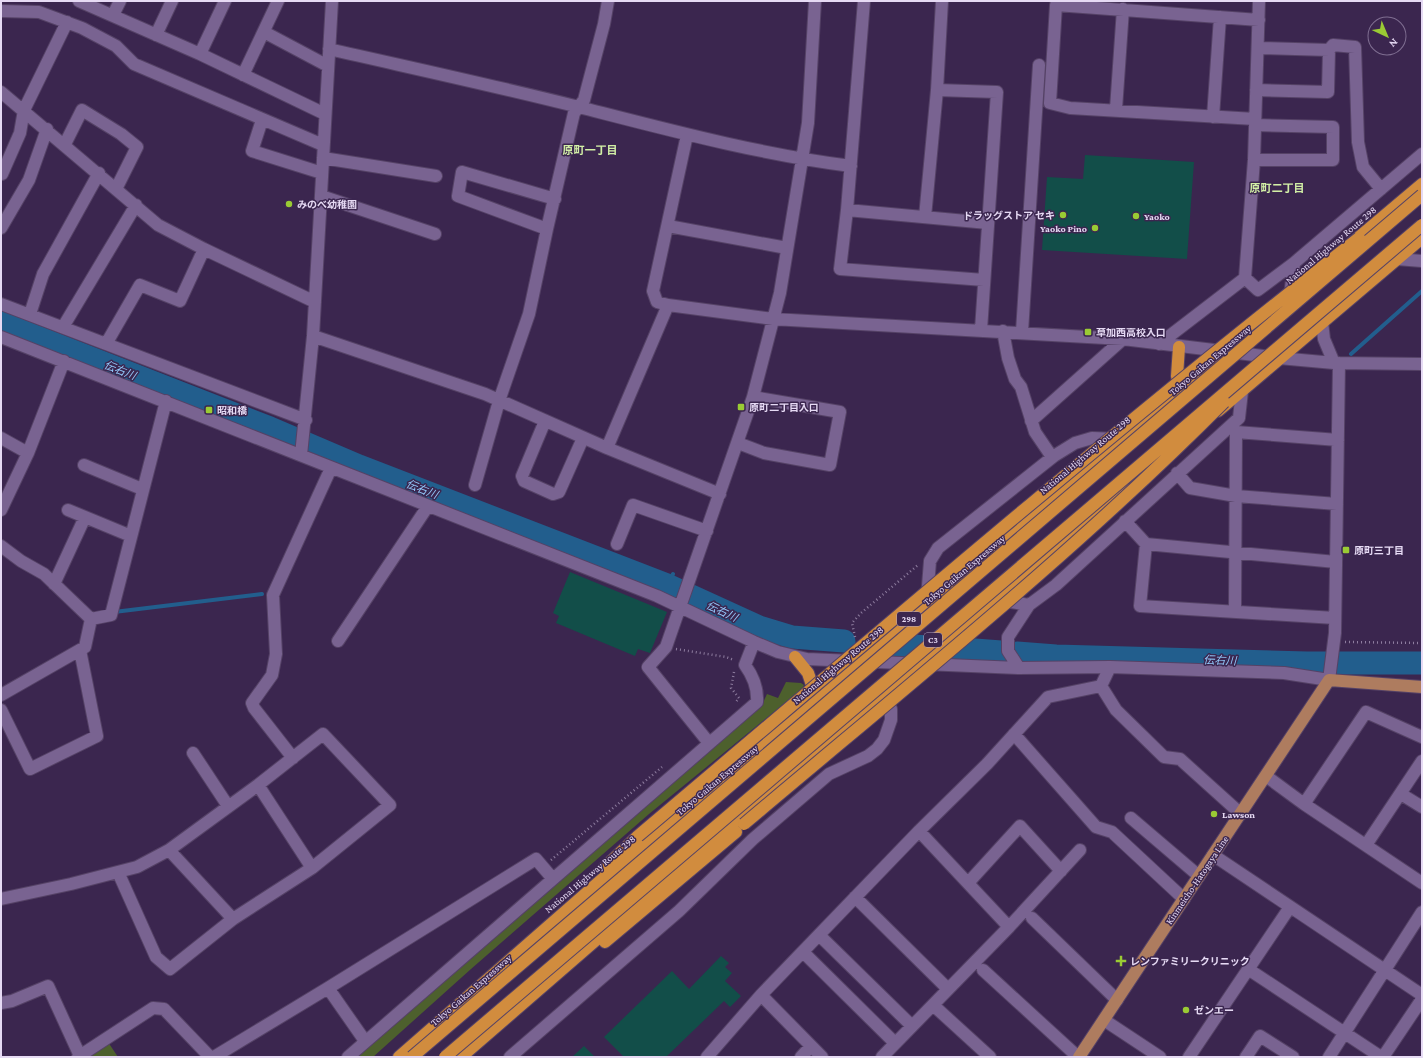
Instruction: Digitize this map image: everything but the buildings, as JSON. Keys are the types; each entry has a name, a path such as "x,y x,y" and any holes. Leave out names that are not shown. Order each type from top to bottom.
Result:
{"highway":[{"name":"National Highway Route 298","path":"398,1057 487,978 1422,184"},
{"path":"487,978 638,836 1052,484 1262,313 1422,193"},
{"name":"Tokyo Gaikan Expressway","path":"412,1057 1422,193"},
{"name":"C3","path":"445,1057 1422,225"},
{"path":"461,1057 1279,358 1422,238"},
{"path":"512,1012 625,927 1045,569 1172,454 1281,345"},
{"path":"1179,347 1177,376 1180,390"},
{"path":"795,657 808,673 817,698"}],"main road":[{"path":"1329,680 1422,687"},
{"name":"Kinmeicho-Hatogaya Line","path":"1079,1057 1329,680"}],"street":[{"path":"79,1 200,54 325,114"},
{"path":"113,15 120,1"},
{"path":"156,35 172,1"},
{"path":"200,54 224,1"},
{"path":"243,75 278,1"},
{"path":"301,453 313,336 332,1"},
{"path":"475,485 499,401 530,314 547,228 574,112 584,100 604,24 608,1"},
{"path":"709,743 648,667 666,648 753,397 780,293 808,122 815,1"},
{"path":"864,1 851,166 840,269 984,280"},
{"path":"925,217 937,90 942,1"},
{"path":"1159,344 1245,278 1254,160 1259,1"},
{"path":"1254,160 1333,160 1333,127 1255,122 1116,109 1070,108 1050,103 1056,5 1259,20"},
{"path":"1,11 41,6 67,22 82,28 116,46 134,64 262,120 324,145"},
{"path":"1116,109 1123,9"},
{"path":"1212,117 1220,17"},
{"path":"2,174 20,133 24,110 67,22"},
{"path":"264,32 328,66"},
{"path":"1256,90 1328,92 1328,50 1333,45 1355,47 1358,142 1363,167 1381,189"},
{"path":"1258,48 1328,50"},
{"path":"329,49 579,107 687,135 802,160 851,166"},
{"path":"1022,332 1039,65"},
{"path":"937,90 997,92 981,330"},
{"path":"1,92 65,144 158,225 204,249 315,302"},
{"path":"65,144 82,110 122,134 137,147 116,189"},
{"path":"262,120 252,151 322,173"},
{"path":"1,228 29,180 47,129"},
{"path":"687,135 653,291 657,302 668,305 773,319 1124,339 1179,347 1337,363 1422,364"},
{"path":"1245,278 1258,290 1294,263 1422,154"},
{"path":"323,158 436,176"},
{"path":"547,228 458,196 462,172 555,198"},
{"path":"30,314 43,274 99,173"},
{"path":"321,196 435,234"},
{"path":"63,327 136,205"},
{"path":"847,210 988,223"},
{"path":"668,226 787,248"},
{"path":"106,344 140,285 180,301 204,249"},
{"path":"1397,259 1422,261"},
{"path":"1290,296 1294,263"},
{"path":"1,304 63,327 305,424"},
{"path":"607,448 668,305"},
{"path":"1,337 301,453 331,468 428,506 681,602 754,642 795,657 860,662 1019,668 1110,667 1284,673 1329,680 1334,643 1335,618 1338,440 1337,363 1324,339 1322,322"},
{"path":"1003,331 1008,358 1015,379 1021,387 1035,432 1052,457"},
{"path":"313,336 485,394 583,438 720,494"},
{"path":"1031,421 1124,339"},
{"path":"1,510 28,453 64,361"},
{"path":"1019,668 1008,651 1008,637 1029,605 1056,585 1177,473 1233,428 1239,418 1242,390"},
{"path":"738,443 764,453 830,465 840,412 753,397"},
{"path":"91,619 111,615 142,489 166,401"},
{"path":"546,422 522,476 524,481 554,494 559,492 583,438"},
{"path":"1233,428 1338,440"},
{"path":"1233,428 1236,496 1235,611"},
{"path":"1,438 28,453"},
{"path":"927,604 930,561 938,548 1052,457 1075,443 1092,438 1123,439"},
{"path":"84,465 142,489"},
{"path":"293,758 254,708 252,703 272,675 276,654 273,596 331,468"},
{"path":"1177,473 1190,488 1236,496 1337,504"},
{"path":"617,544 633,505 707,531"},
{"path":"338,641 428,506"},
{"path":"68,510 131,536"},
{"path":"54,584 85,517"},
{"path":"1125,521 1146,544 1336,562"},
{"path":"1146,544 1140,606 1335,618"},
{"path":"1,546 21,561 44,574 91,619"},
{"path":"996,600 1029,605"},
{"path":"1,695 85,648 91,619"},
{"path":"348,1057 757,702 758,691 751,673 745,664 754,642"},
{"path":"1,710 30,769 97,736 80,650"},
{"path":"1100,686 1110,667"},
{"path":"707,1057 761,995 919,831 987,764 1048,697 1100,686"},
{"path":"1100,686 1116,710 1164,757 1180,759 1241,814"},
{"path":"510,1057 679,911 753,839 829,774 868,756 877,749 884,740 891,720 892,709 885,694"},
{"path":"1304,804 1366,712 1422,736"},
{"path":"1,899 137,867 169,850 258,785 323,734 390,806 312,868 233,919 170,969 156,956 118,872"},
{"path":"1014,734 1096,827 1112,832 1184,900"},
{"path":"193,753 228,806"},
{"path":"1366,845 1422,761"},
{"path":"1266,776 1304,804 1422,883"},
{"path":"258,785 312,868"},
{"path":"1401,794 1422,807"},
{"path":"1131,818 1199,876"},
{"path":"968,883 1020,826 1060,871"},
{"path":"919,831 1009,927"},
{"path":"169,850 233,919"},
{"path":"802,952 890,1052 912,1026 1009,927 1080,850"},
{"path":"1213,855 1422,995"},
{"path":"214,1057 536,859 553,879"},
{"path":"855,897 948,989"},
{"path":"1188,1057 1290,907"},
{"path":"1329,1057 1422,912"},
{"path":"1032,918 1117,1000"},
{"path":"819,935 912,1026"},
{"path":"1248,969 1382,1057 1422,999"},
{"path":"983,970 1079,1057"},
{"path":"1,1004 48,986 79,1056 153,1008 164,1009 210,1057"},
{"path":"328,988 365,1041"},
{"path":"761,995 822,1057"},
{"path":"933,1005 990,1057"},
{"path":"1104,1020 1160,1057"},
{"path":"1246,1057 1260,1036 1293,1057"},
{"path":"801,1057 811,1046"}],"path":[{"path":"855,638 852,623 861,613 921,563 930,561"},
{"path":"1334,643 1422,643"},
{"path":"666,648 726,657 745,664"},
{"path":"730,709 739,698 731,688 734,672"},
{"path":"547,864 666,763"}],"green space":[{"path":"786,682 801,683 804,685 802,689 649,814 471,969 373,1057 354,1057 761,707 767,694 778,698"},
{"path":"108,1042 118,1057 85,1057"}],"waterway":[{"path":"1351,354 1422,291"},
{"name":"伝右川","path":"1,323 270,428 359,466 667,585 759,627 792,637 844,641"},
{"path":"667,585 673,574"},
{"path":"114,612 262,594"},
{"name":"伝右川","path":"896,645 929,647"},
{"name":"伝右川","path":"949,648 1001,652"},
{"name":"伝右川","path":"1017,653 1056,656 1307,663 1422,663"}],"place":[{"name":"みのべ幼稚園","path":"289,204"},
{"name":"ドラッグストア セキ","path":"1063,215"},
{"name":"Yaoko","path":"1136,216"},
{"name":"Yaoko Pino","path":"1095,228"},
{"name":"草加西高校入口","path":"1088,332"},
{"name":"原町二丁目入口","path":"741,407"},
{"name":"昭和橋","path":"209,410"},
{"name":"原町三丁目","path":"1346,550"},
{"name":"Lawson","path":"1214,814"},
{"name":"レンファミリークリニック","path":"1121,961"},
{"name":"ゼンエー","path":"1186,1010"}],"district":[{"name":"原町一丁目","path":"590,150"},
{"name":"原町二丁目","path":"1277,188"}]}
